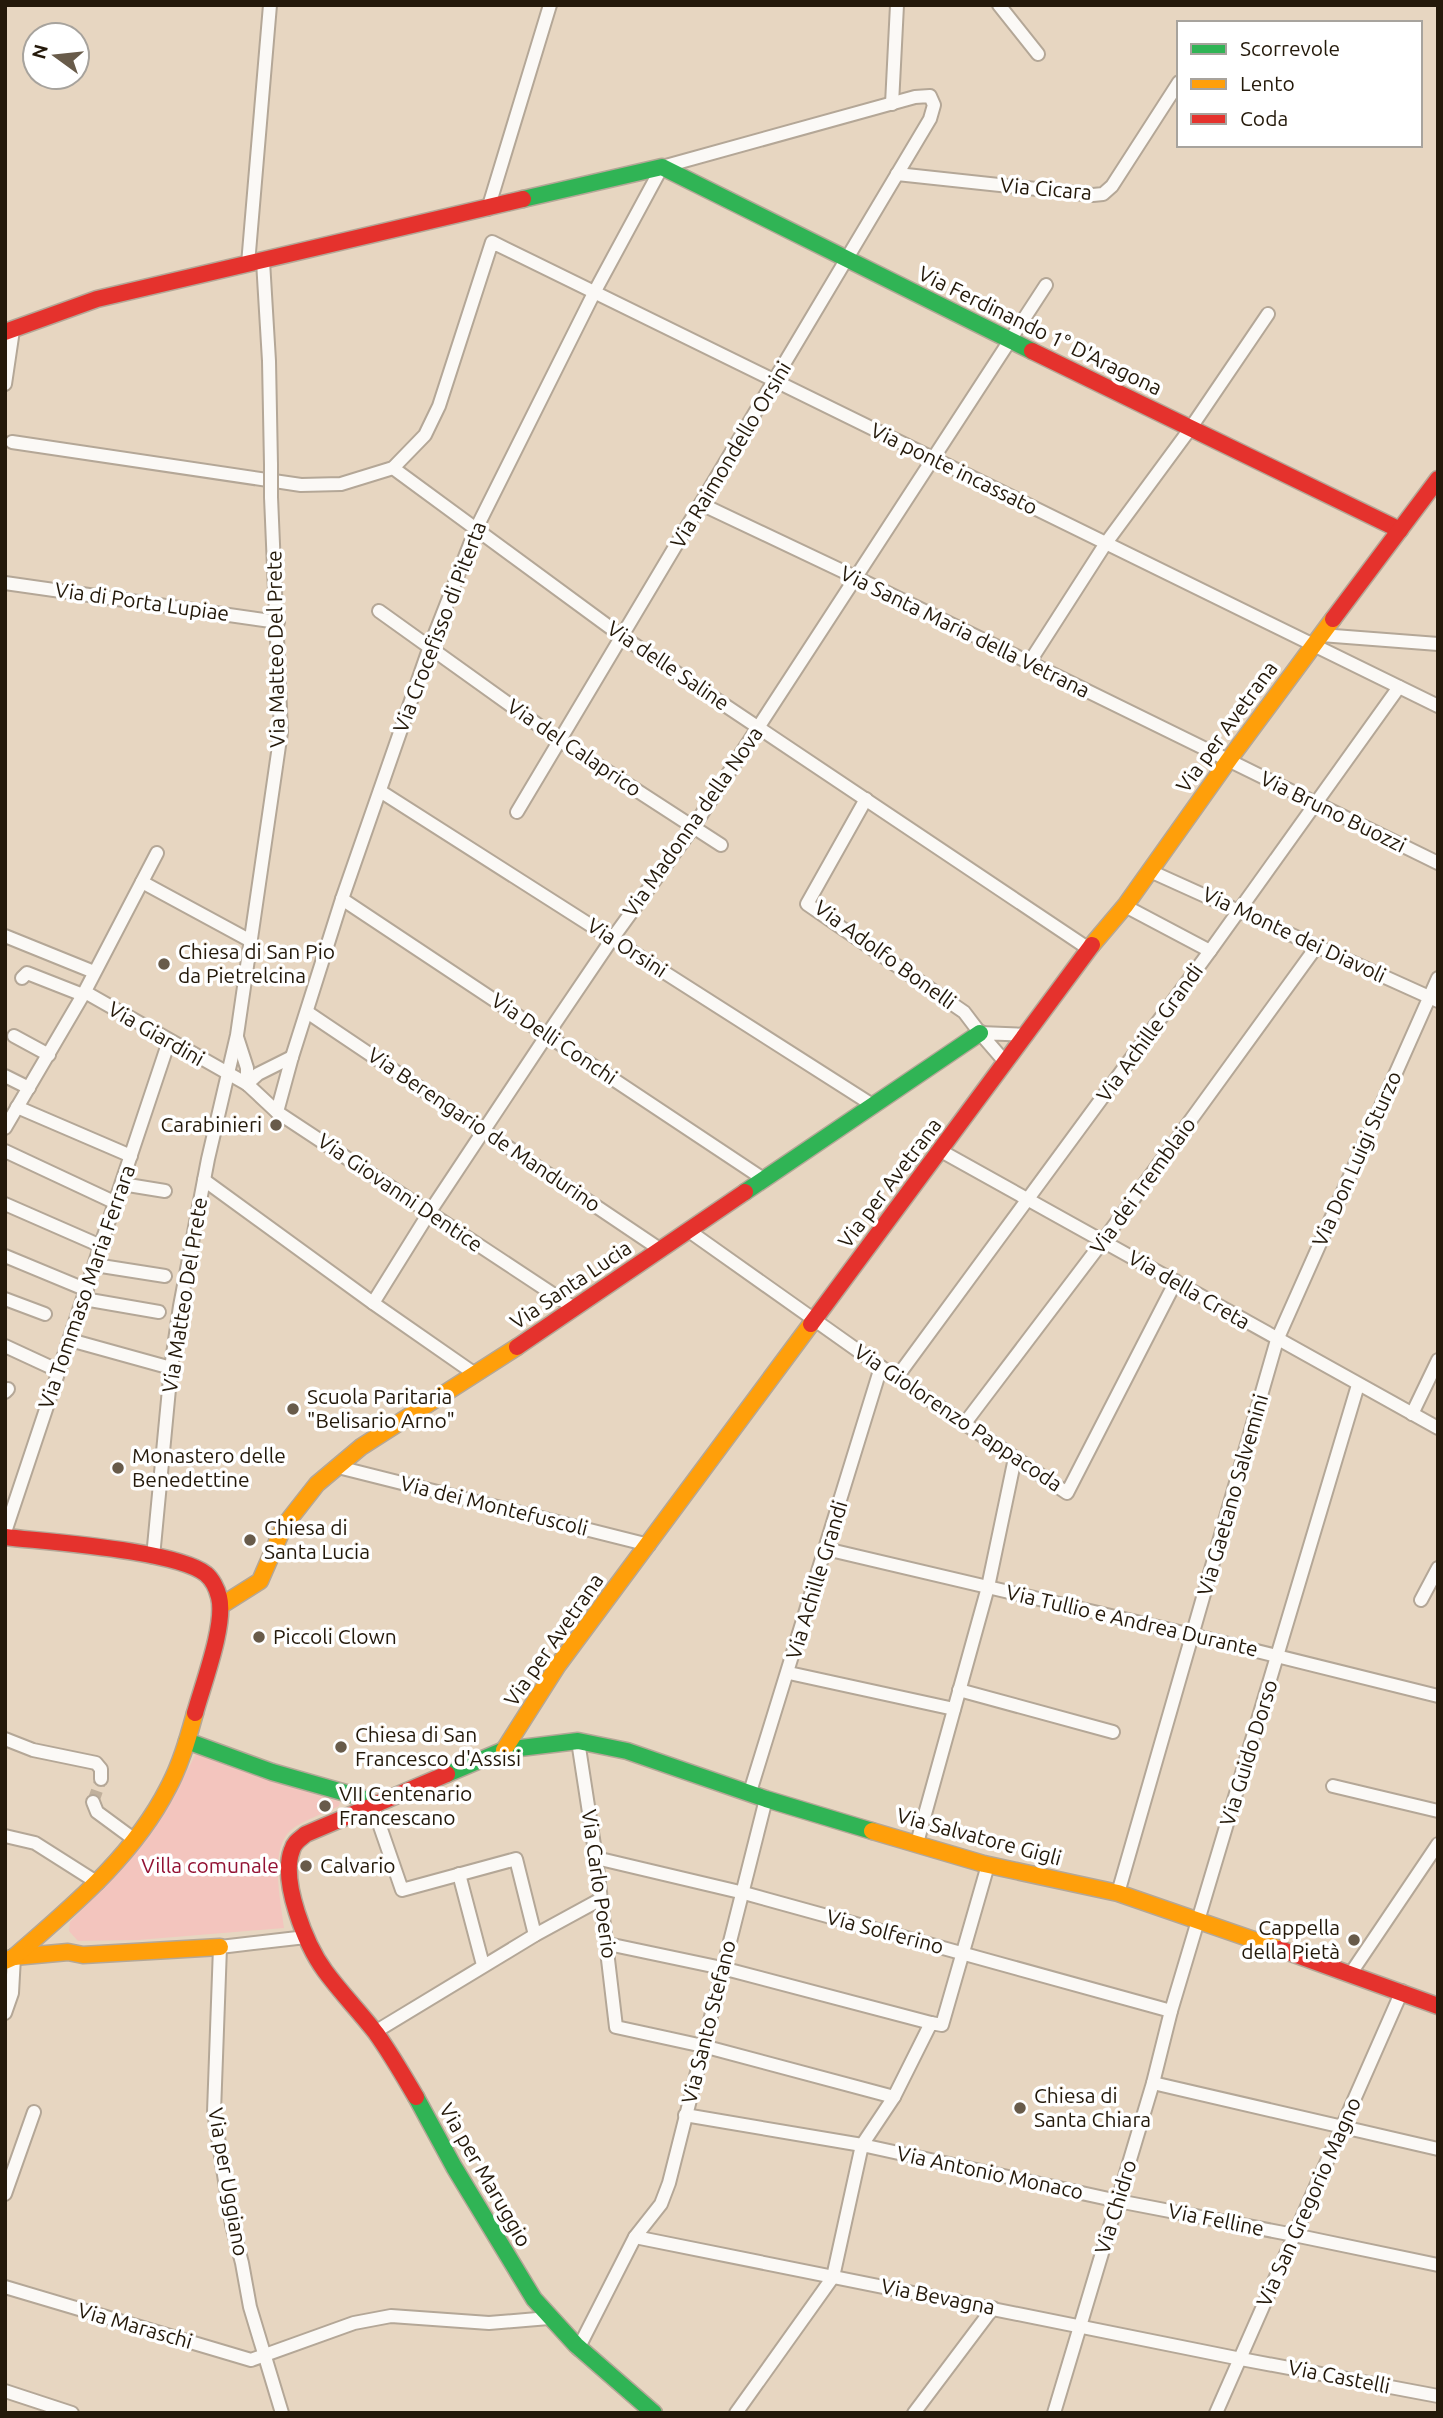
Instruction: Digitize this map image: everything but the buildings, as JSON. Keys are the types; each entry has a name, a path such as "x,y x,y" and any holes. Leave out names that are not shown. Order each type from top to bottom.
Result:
{"street":[{"name":"Via Matteo Del Prete","path":"153,1558 171,1368 204,1180 237,1035 281,732 271,497 270,361 255,262 270,5"},
{"path":"488,209 550,5"},
{"path":"5,384 9,331 97,299 662,167 892,104 897,5"},
{"path":"999,5 1038,54"},
{"name":"Via Cicara","path":"897,174 1103,194 1112,186 1177,85"},
{"name":"Via Raimondello Orsini","path":"517,812 930,119 934,105 930,96 915,97 892,104"},
{"name":"Via Ferdinando 1° D'Aragona","path":"662,167 1400,530"},
{"name":"Via Crocefisso di Piterta","path":"277,1112 342,899 429,649 476,530 596,291 662,167"},
{"name":"Via ponte incassato","path":"393,468 425,435 439,406 492,243 596,291 1106,544 1317,640 1438,706"},
{"name":"Via Madonna della Nova","path":"373,1303 547,1035 760,727 1046,285"},
{"path":"1029,663 1106,544 1190,429 1268,314"},
{"path":"12,442 301,485 341,484 393,468"},
{"name":"Via delle Saline","path":"393,468 623,637 1089,949"},
{"name":"Via per Avetrana","path":"504,1750 558,1665 1089,949 1125,905 1228,761 1438,479"},
{"name":"Via Santa Maria della Vetrana","path":"702,505 855,577 1228,761"},
{"name":"Via di Porta Lupiae","path":"5,583 278,622"},
{"name":"Via del Calaprico","path":"379,611 559,740 721,845"},
{"path":"1317,640 1438,644"},
{"name":"Via Achille Grandi","path":"897,1377 1210,951 1399,687"},
{"name":"Via Bruno Buozzi","path":"1228,761 1438,863"},
{"name":"Via Orsini","path":"380,790 874,1107"},
{"name":"Via Adolfo Bonelli","path":"866,799 807,904 964,1012 980,1033"},
{"path":"5,1128 84,994 157,853"},
{"name":"Via Monte dei Diavoli","path":"1150,871 1433,999"},
{"path":"142,882 249,940"},
{"name":"Via Delli Conchi","path":"342,899 765,1180"},
{"path":"1125,905 1210,951"},
{"path":"5,936 94,972"},
{"name":"Via dei Tremblaio","path":"965,1423 1103,1241 1317,946"},
{"name":"Via Giardini","path":"22,978 27,973 84,994 228,1074"},
{"name":"Via Don Luigi Sturzo","path":"1277,1340 1433,999 1438,978"},
{"name":"Via Berengario de Mandurino","path":"307,1012 485,1129 661,1250"},
{"path":"980,1033 1027,1035"},
{"path":"980,1033 1006,1063"},
{"name":"Via Santa Lucia","path":"222,1605 260,1581 284,1526 317,1484 361,1447 661,1250 980,1033"},
{"name":"Via Matteo Del Prete","path":"237,1035 247,1068 247,1084"},
{"path":"14,1036 49,1055"},
{"name":"Via Tommaso Maria Ferrara","path":"5,1535 116,1202 128,1155 169,1041"},
{"path":"247,1084 258,1074 292,1057"},
{"name":"Via Giovanni Dentice","path":"228,1074 247,1084 277,1112 574,1308"},
{"path":"5,1076 29,1088"},
{"path":"17,1107 128,1155"},
{"path":"5,1150 116,1202"},
{"name":"Via della Creta","path":"941,1151 1358,1385 1438,1427"},
{"path":"204,1180 475,1374"},
{"path":"121,1184 165,1191"},
{"path":"5,1204 101,1246"},
{"name":"Via Giolorenzo Pappacoda","path":"689,1231 813,1320 1067,1493 1175,1281"},
{"path":"5,1256 85,1295 159,1312"},
{"path":"95,1265 165,1276"},
{"path":"5,1299 45,1314"},
{"path":"70,1340 171,1368"},
{"name":"Via Gaetano Salvemini","path":"1118,1893 1277,1340"},
{"path":"5,1346 59,1371"},
{"path":"1412,1414 1438,1360"},
{"name":"Via Achille Grandi","path":"750,1792 789,1673 881,1367"},
{"name":"Via Guido Dorso","path":"1199,1919 1358,1385"},
{"path":"917,1843 988,1587 1015,1458"},
{"name":"Via dei Montefuscoli","path":"338,1466 649,1545"},
{"path":"5,1535 153,1558 193,1567 206,1574 222,1605 219,1626 187,1741 167,1790 135,1840 98,1883 10,1959"},
{"name":"Via Tullio e Andrea Durante","path":"826,1549 1438,1696"},
{"path":"1421,1600 1438,1569"},
{"path":"789,1673 954,1709"},
{"path":"959,1690 1113,1732"},
{"path":"5,1739 33,1751 96,1763 101,1769 101,1779"},
{"path":"187,1741 272,1772 360,1797 373,1806 402,1890 516,1859 535,1935"},
{"name":"Via Salvatore Gigli","path":"504,1750 578,1741 627,1751 766,1799 988,1865 1118,1893 1199,1919 1438,2006"},
{"name":"Via Carlo Poerio","path":"578,1741 608,1944 616,2027 703,2046"},
{"path":"373,1806 504,1750"},
{"path":"1333,1786 1438,1811"},
{"name":"Via Santo Stefano","path":"578,2349 635,2237 661,2204 669,2183 766,1799"},
{"path":"93,1802 97,1812 135,1840"},
{"name":"Via per Maruggio","path":"373,1806 306,1834 292,1849 288,1867 293,1896 306,1937 323,1969 376,2032 507,2257 549,2318 578,2349 654,2413"},
{"path":"5,1836 35,1843 98,1883"},
{"path":"1351,1973 1438,1844"},
{"name":"Via Solferino","path":"596,1858 744,1893 1171,2011"},
{"path":"608,1944 722,1968 942,2025 988,1865"},
{"path":"460,1874 483,1965"},
{"path":"376,2032 483,1965 601,1899"},
{"name":"Via Chidro","path":"1054,2413 1153,2084 1171,2011 1199,1919"},
{"path":"57,1920 53,1940 68,1952"},
{"path":"10,1959 68,1952 83,1955 220,1947 306,1937"},
{"name":"Via per Uggiano","path":"220,1947 214,2112 232,2225 264,2356 282,2413"},
{"path":"5,2014 12,1993 10,1959"},
{"name":"Via San Gregorio Magno","path":"1216,2413 1402,1991"},
{"path":"736,2413 833,2277 862,2145 894,2096 931,2022"},
{"path":"703,2046 894,2096"},
{"path":"1153,2084 1438,2149"},
{"path":"5,2194 34,2112"},
{"name":"Via Antonio Monaco","path":"685,2115 842,2141 1118,2201"},
{"name":"Via Felline","path":"1118,2201 1438,2266"},
{"name":"Via Bevagna","path":"635,2237 1241,2359"},
{"name":"Via Maraschi","path":"5,2287 251,2360 264,2356"},
{"path":"914,2413 992,2308"},
{"path":"264,2356 279,2348 354,2323 391,2316 489,2323 549,2318"},
{"name":"Via Castelli","path":"1241,2359 1438,2396"},
{"path":"5,2391 72,2413"}],"green space":[{"name":"Villa comunale","path":"196,1754 340,1802 339,1806 294,1828 284,1840 278,1863 278,1877 284,1928 138,1940 78,1941 69,1931 70,1922 133,1856 163,1815"}],"tunnel":[{"path":"93,1802 101,1779"}],"traffic: fast":[{"path":"523,199 662,167 1032,351"},
{"path":"745,1192 980,1033"},
{"path":"187,1741 272,1772 360,1797 373,1806"},
{"path":"447,1774 504,1750 578,1741 627,1751 766,1799 872,1831"},
{"path":"416,2097 454,2167 534,2299 576,2345 654,2413"}],"traffic: slow":[{"path":"1092,945 1125,906 1333,619"},
{"path":"504,1750 558,1665 811,1324"},
{"path":"222,1605 260,1581 284,1526 317,1484 361,1447 517,1347"},
{"path":"5,1961 14,1957 79,1900 119,1859 137,1836 173,1779 195,1713"},
{"path":"872,1831 984,1864 1118,1893 1280,1949"},
{"path":"14,1957 68,1952 83,1955 220,1947"}],"traffic: jam":[{"path":"5,332 97,299 523,199"},
{"path":"1032,351 1400,530"},
{"path":"1333,619 1438,479"},
{"path":"811,1324 1092,945"},
{"path":"517,1347 745,1192"},
{"path":"5,1537 140,1553 168,1559 206,1574 219,1597 219,1622 213,1654 195,1713"},
{"path":"416,2097 376,2033 318,1960 297,1912 289,1878 289,1863 294,1845 306,1834 447,1774"},
{"path":"1280,1949 1438,2006"}],"place":[{"name":"Chiesa di San Pio da Pietrelcina","path":"164,964"},
{"name":"Carabinieri","path":"276,1125"},
{"name":"Scuola Paritaria \"Belisario Arno\"","path":"293,1409"},
{"name":"Monastero delle Benedettine","path":"118,1468"},
{"name":"Chiesa di Santa Lucia","path":"250,1540"},
{"name":"Piccoli Clown","path":"259,1637"},
{"name":"Chiesa di San Francesco d'Assisi","path":"341,1747"},
{"name":"VII Centenario Francescano","path":"325,1806"},
{"name":"Calvario","path":"306,1866"},
{"name":"Cappella della Pietà","path":"1354,1940"},
{"name":"Chiesa di Santa Chiara","path":"1020,2108"}]}
